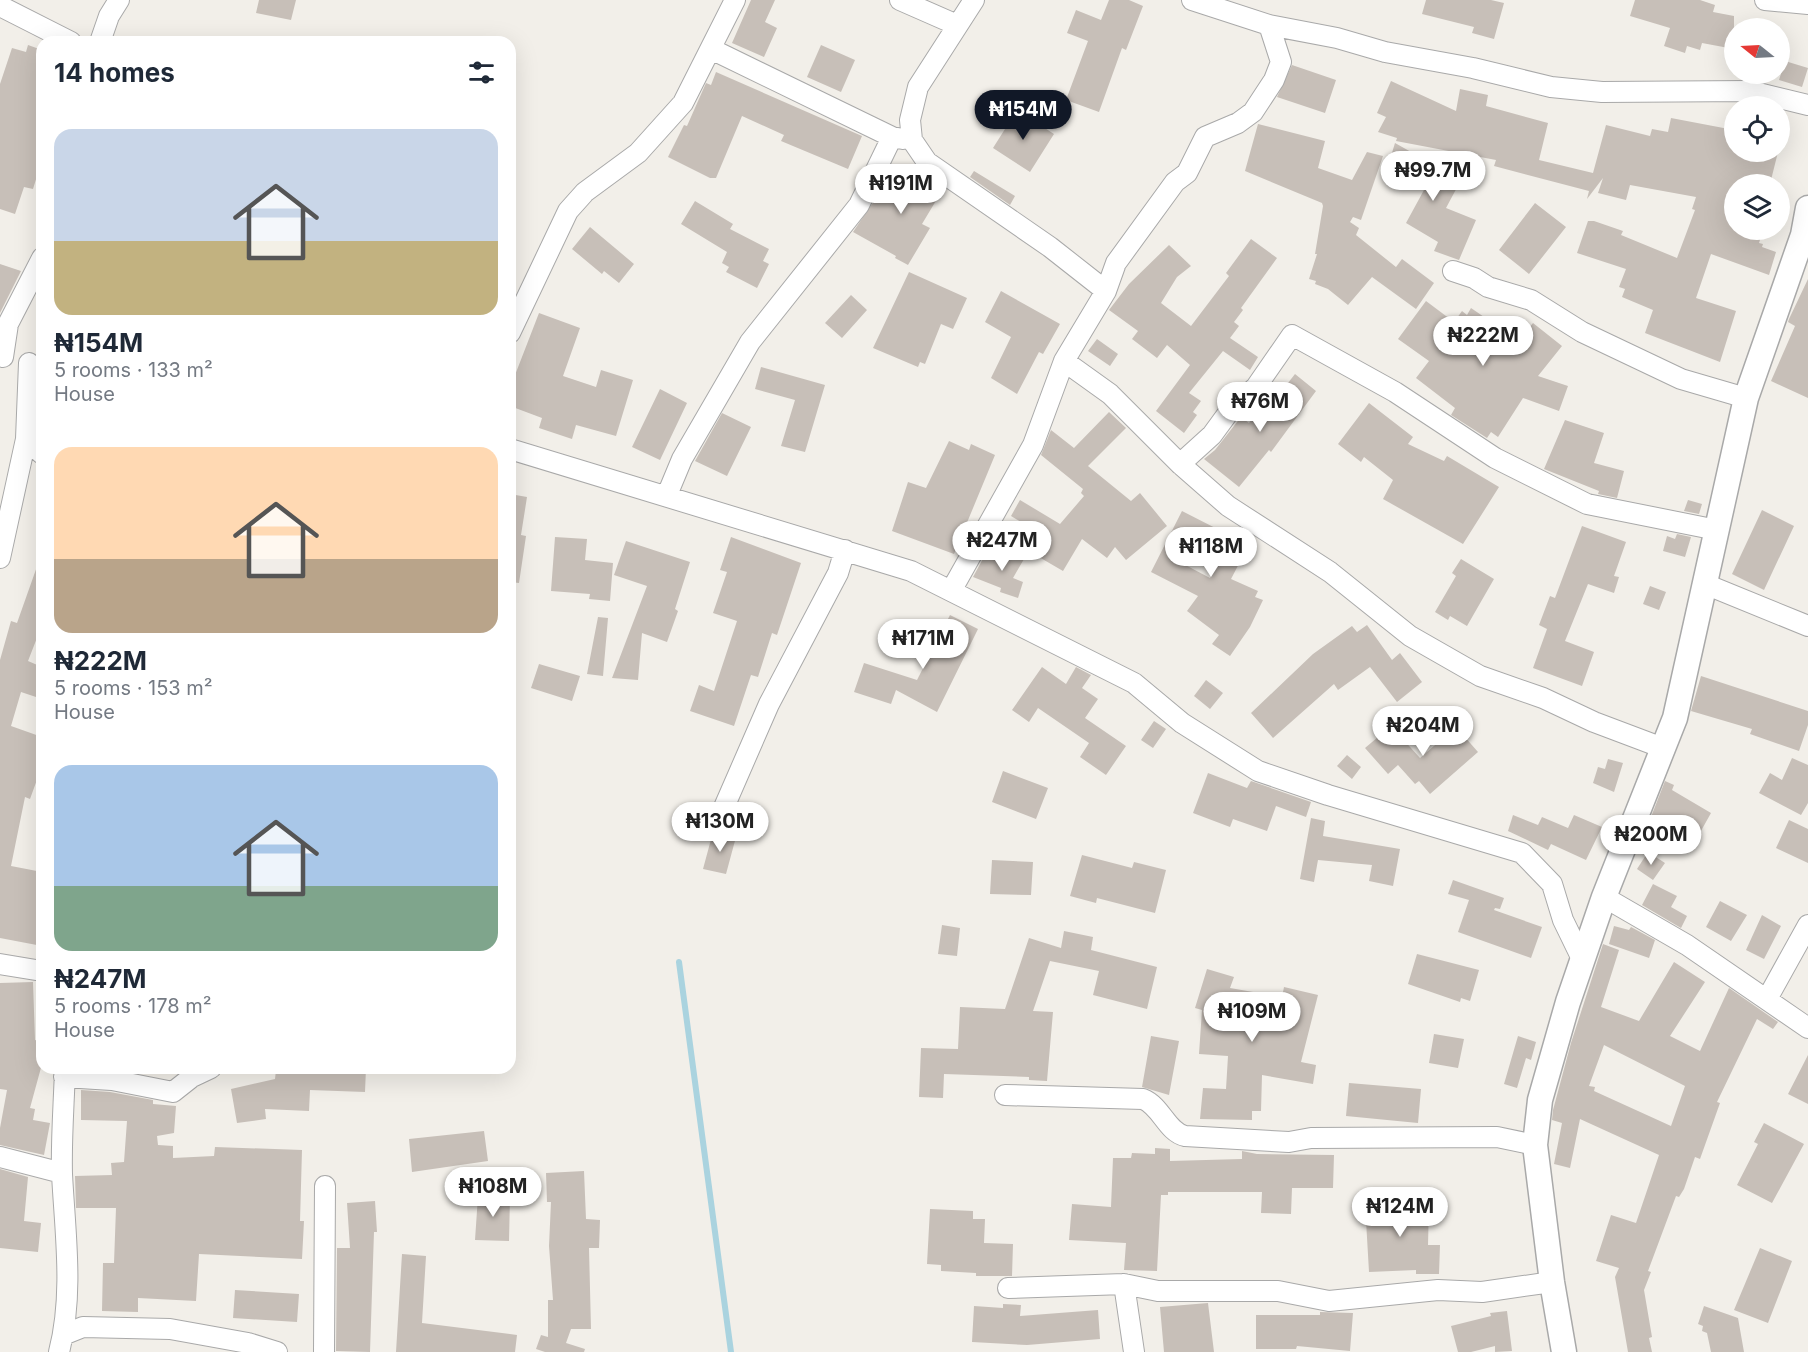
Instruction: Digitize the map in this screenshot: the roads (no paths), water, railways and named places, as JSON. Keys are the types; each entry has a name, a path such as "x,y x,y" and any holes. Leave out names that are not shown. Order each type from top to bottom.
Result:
{"street":[{"path":"102,36 109,16 119,0"},
{"path":"516,320 568,211 585,192 638,153 683,103 735,0"},
{"path":"900,0 957,25"},
{"path":"974,0 918,87 910,120 912,140 927,162 1050,247 1106,291"},
{"path":"1192,0 1269,25 1337,38 1385,52 1473,68 1551,87 1602,92 1750,91 1808,105"},
{"path":"1765,0 1808,4"},
{"path":"0,6 59,36"},
{"path":"951,591 1033,445 1064,361 1106,291 1116,263 1175,182 1187,173 1204,137 1238,123 1253,112 1264,98 1281,62 1269,25"},
{"path":"711,49 892,137 912,140"},
{"path":"667,495 682,459 750,342 859,205 892,137"},
{"path":"1564,1352 1552,1282 1535,1145 1540,1100 1582,959 1675,718 1746,398 1807,216"},
{"path":"0,558 26,439 36,364 1,357 8,324 36,270"},
{"path":"1454,271 1474,278 1488,287 1531,300 1582,332 1681,379 1746,398"},
{"path":"1180,464 1212,435 1231,409 1256,387 1292,335 1395,392 1495,458 1587,504 1717,530"},
{"path":"1064,361 1110,394 1180,464 1228,506 1330,572 1410,636 1480,676 1543,698 1594,722 1663,748"},
{"path":"26,439 36,448"},
{"path":"516,451 911,571 1134,683 1182,723 1258,771 1328,795 1522,854 1552,884 1563,920 1582,959"},
{"path":"718,821 769,704 817,616 838,573 845,550"},
{"path":"1705,584 1808,627"},
{"path":"1604,897 1687,945 1808,1028"},
{"path":"1767,999 1808,925"},
{"path":"0,964 36,970"},
{"path":"61,1344 68,1239 62,1173 64,1074"},
{"path":"71,1074 173,1092 198,1074"},
{"path":"1005,1095 1143,1099 1152,1102 1175,1132 1185,1136 1289,1142 1311,1138 1497,1137 1535,1145"},
{"path":"0,1157 62,1173"},
{"path":"324,1352 325,1186"},
{"path":"1008,1288 1124,1284 1158,1291 1278,1291 1329,1301 1438,1290 1482,1292 1552,1282"},
{"path":"1124,1284 1134,1352"},
{"path":"61,1344 83,1327 170,1329 248,1343 277,1352"}],"waterway":[{"path":"679,962 731,1352"}]}
